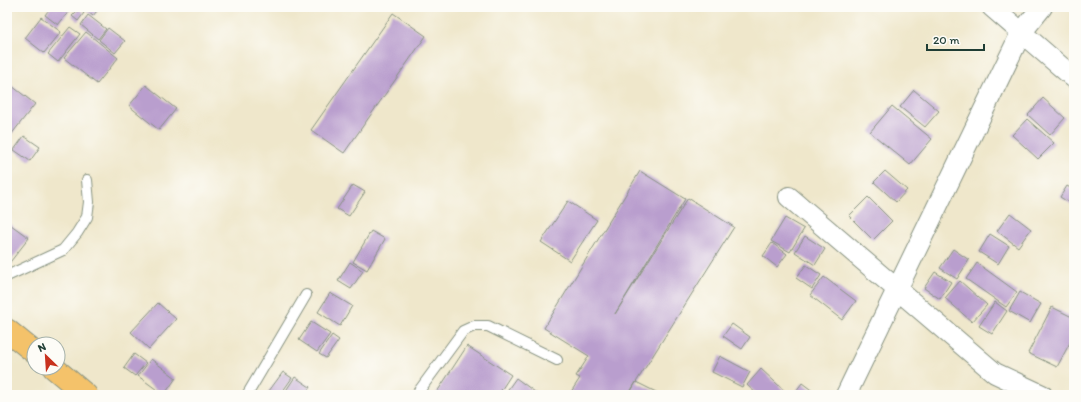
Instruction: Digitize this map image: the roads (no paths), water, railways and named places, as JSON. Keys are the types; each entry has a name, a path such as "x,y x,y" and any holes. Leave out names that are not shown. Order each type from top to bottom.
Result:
{"main road":[{"path":"7,330 26,345"},
{"path":"63,376 86,395"}],"street":[{"path":"992,7 1074,78"},
{"path":"846,395 1021,33 1042,7"},
{"path":"789,197 897,291 995,373 1042,395"}],"lane":[{"path":"7,276 63,250 77,233 87,217 89,202 87,180"},
{"path":"247,395 306,295"},
{"path":"416,395 463,331 474,326 488,326 557,360"}]}
